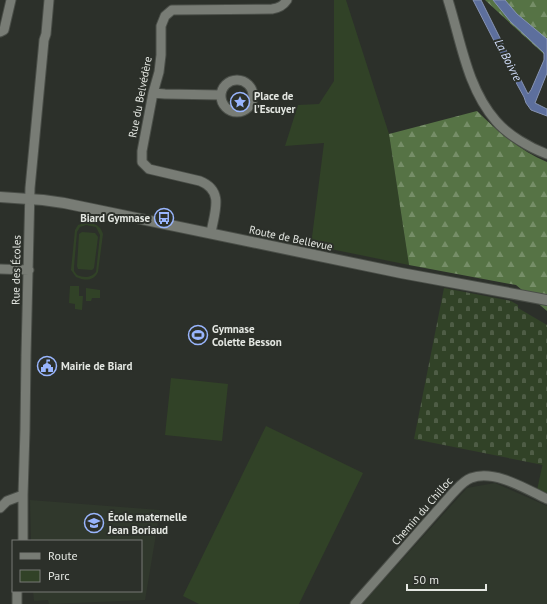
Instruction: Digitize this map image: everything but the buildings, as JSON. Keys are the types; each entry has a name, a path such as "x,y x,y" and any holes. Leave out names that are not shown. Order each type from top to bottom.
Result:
{"street":[{"path":"0,32 4,30 10,0"},
{"name":"Rue des Écoles","path":"23,540 30,199 49,0"},
{"name":"Rue du Belvédère","path":"211,233 216,202 216,193 212,188 208,184 200,181 149,169 142,162 142,151 153,93 159,72 161,55 160,26 165,16 172,10 272,9 285,4 287,0"},
{"path":"448,0 472,78 477,92 484,104 496,122 514,137 535,150 547,154"},
{"path":"153,93 221,95"},
{"name":"Route de Bellevue","path":"0,197 64,202 402,273 547,300"},
{"path":"0,269 28,270"},
{"name":"Chemin du Chilloc","path":"355,604 463,482 480,476 497,476 547,499"},
{"path":"0,508 7,501 23,495"},
{"path":"17,592 17,604"}],"shaded area":[{"path":"495,483 547,506 547,604 362,604 467,488"},
{"name":"École maternelle Jean Boriaud","path":"30,500 160,510 145,600 49,604 48,600 34,601 33,592 142,592 142,540 31,540"}],"green space":[{"path":"334,0 346,0 389,134 409,265 311,245 324,143 285,146 298,105 319,104 334,81"},
{"path":"485,0 547,0 547,57"},
{"path":"477,111 492,126 510,140 547,162 547,311 516,285 409,265 389,134"},
{"path":"90,223 96,225 100,228 103,234 98,272 92,279 76,277 71,270 75,230 78,225","holes":["86,225 96,227 100,235 96,272 85,277 77,275 74,271 77,232 80,227"]},
{"path":"82,232 95,233 98,237 94,268 92,270 78,269 77,266 79,234"},
{"path":"70,286 79,286 79,296 83,296 82,310 75,309 75,304 69,303"},
{"path":"86,288 100,290 100,298 92,298 91,301 86,301"},
{"path":"444,288 511,301 518,305 518,308 547,325 547,444 543,465 414,439"},
{"path":"171,378 228,384 222,441 165,435"},
{"path":"266,426 363,473 299,604 199,604 183,596"},
{"path":"547,444 547,495 537,490"}],"water":[{"name":"La Boivre","path":"473,0 481,0 528,94 544,60 544,53 510,21 493,0 505,0 517,14 547,39 547,73 535,103 547,109 547,116 531,110 526,103"}],"place":[{"name":"Place de l’Escuyer","path":"240,102"},
{"name":"Biard Gymnase","path":"164,218"},
{"name":"Gymnase Colette Besson","path":"198,335"},
{"name":"Mairie de Biard","path":"47,366"},
{"name":"École maternelle Jean Boriaud","path":"94,523"}]}
